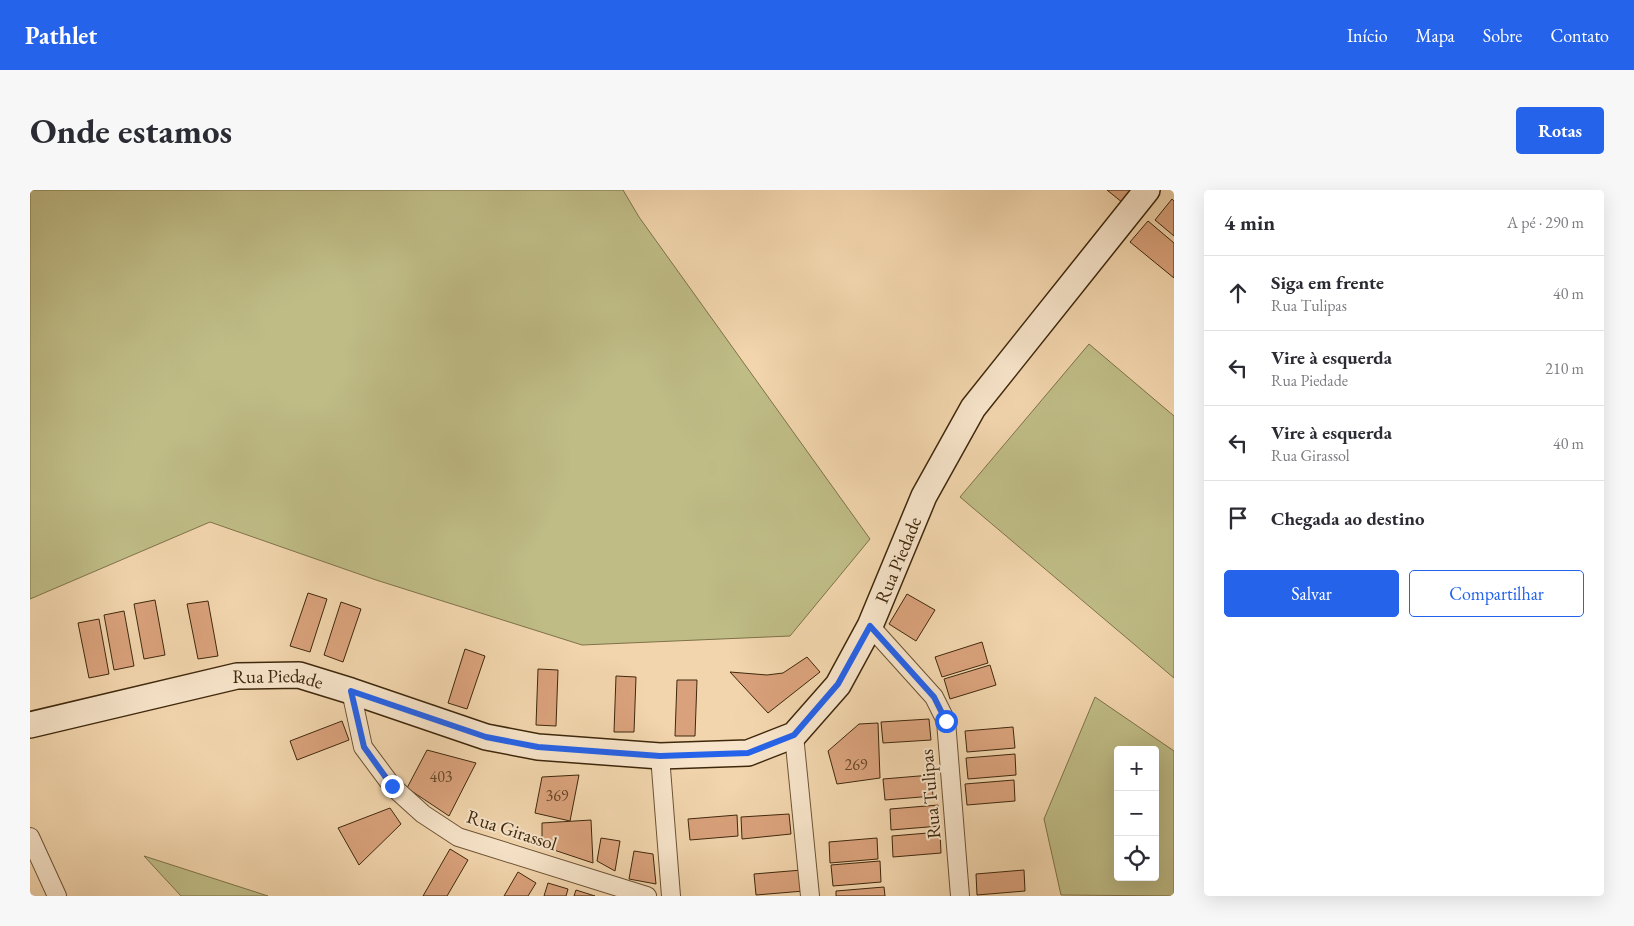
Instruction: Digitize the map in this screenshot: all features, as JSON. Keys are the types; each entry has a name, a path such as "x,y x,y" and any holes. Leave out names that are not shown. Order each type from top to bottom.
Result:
{"street":[{"name":"Rua Piedade","path":"30,724 237,676 299,675 486,737 538,747 660,756 748,753 794,735 838,684 870,626 924,496 974,408 1147,190"},
{"name":"Rua Tulipas","path":"870,626 934,697 946,721 960,896"},
{"name":"Rua Girassol","path":"351,691 364,747 392,786 423,814 458,836 647,896"},
{"path":"794,735 810,896"},
{"path":"660,756 671,896"},
{"path":"32,846 57,896"}],"shaded area":[{"path":"30,190 623,190 639,217 870,539 790,636 582,645 376,580 210,522 30,599"},
{"path":"1089,344 1174,416 1174,678 960,497"},
{"path":"1095,697 1174,751 1174,896 1061,895 1044,819"},
{"path":"144,856 268,896 181,896"}],"building":[{"path":"1107,190 1133,190 1123,203"},
{"path":"1172,199 1174,201 1174,236 1155,220"},
{"path":"1148,221 1174,243 1174,278 1130,242"},
{"path":"308,593 327,599 310,652 290,646"},
{"path":"907,594 935,610 916,641 889,624"},
{"path":"155,600 165,655 144,659 134,604"},
{"path":"208,601 218,656 198,659 187,604"},
{"path":"341,602 361,609 343,662 324,655"},
{"path":"124,611 134,666 114,670 104,615"},
{"path":"99,619 109,674 89,678 78,623"},
{"path":"982,642 988,663 942,677 935,657"},
{"path":"465,649 485,656 467,709 448,703"},
{"path":"807,657 820,672 768,713 730,672 767,675 783,673"},
{"path":"990,665 996,685 950,699 944,679"},
{"path":"538,669 558,670 556,726 536,725"},
{"path":"616,676 636,677 634,732 614,732"},
{"path":"677,680 697,680 695,736 675,736"},
{"path":"929,719 931,740 883,743 881,722"},
{"path":"342,721 349,740 297,760 290,741"},
{"path":"878,723 880,778 837,784 828,751 859,724"},
{"path":"1013,727 1015,748 967,752 965,731"},
{"path":"427,750 476,763 449,816 407,788"},
{"path":"1015,754 1016,775 968,779 966,758"},
{"path":"579,775 570,821 535,813 542,777"},
{"path":"931,775 933,796 885,800 883,779"},
{"path":"1014,780 1015,801 967,805 965,784"},
{"path":"938,805 940,826 891,830 890,809"},
{"path":"390,808 401,824 359,865 338,828"},
{"path":"789,814 791,834 742,839 741,817"},
{"path":"737,815 738,836 690,840 688,819"},
{"path":"591,820 593,863 542,846 542,823"},
{"path":"940,832 941,853 893,857 892,836"},
{"path":"601,838 620,841 615,871 597,861"},
{"path":"877,838 878,859 830,863 829,842"},
{"path":"450,849 468,860 447,896 423,896"},
{"path":"634,851 653,854 656,884 629,879"},
{"path":"880,861 881,882 833,886 831,865"},
{"path":"802,870 804,891 756,895 754,874"},
{"path":"1024,870 1025,891 977,895 976,874"},
{"path":"518,872 536,883 528,896 504,896"},
{"path":"548,883 568,889 566,896 544,896"},
{"path":"884,887 885,896 836,896 836,891"},
{"path":"576,890 595,896 574,896"}],"route":[{"path":"392,786 364,747 351,691 486,737 538,747 660,756 748,753 794,735 838,684 870,626 934,697 946,721"}]}
